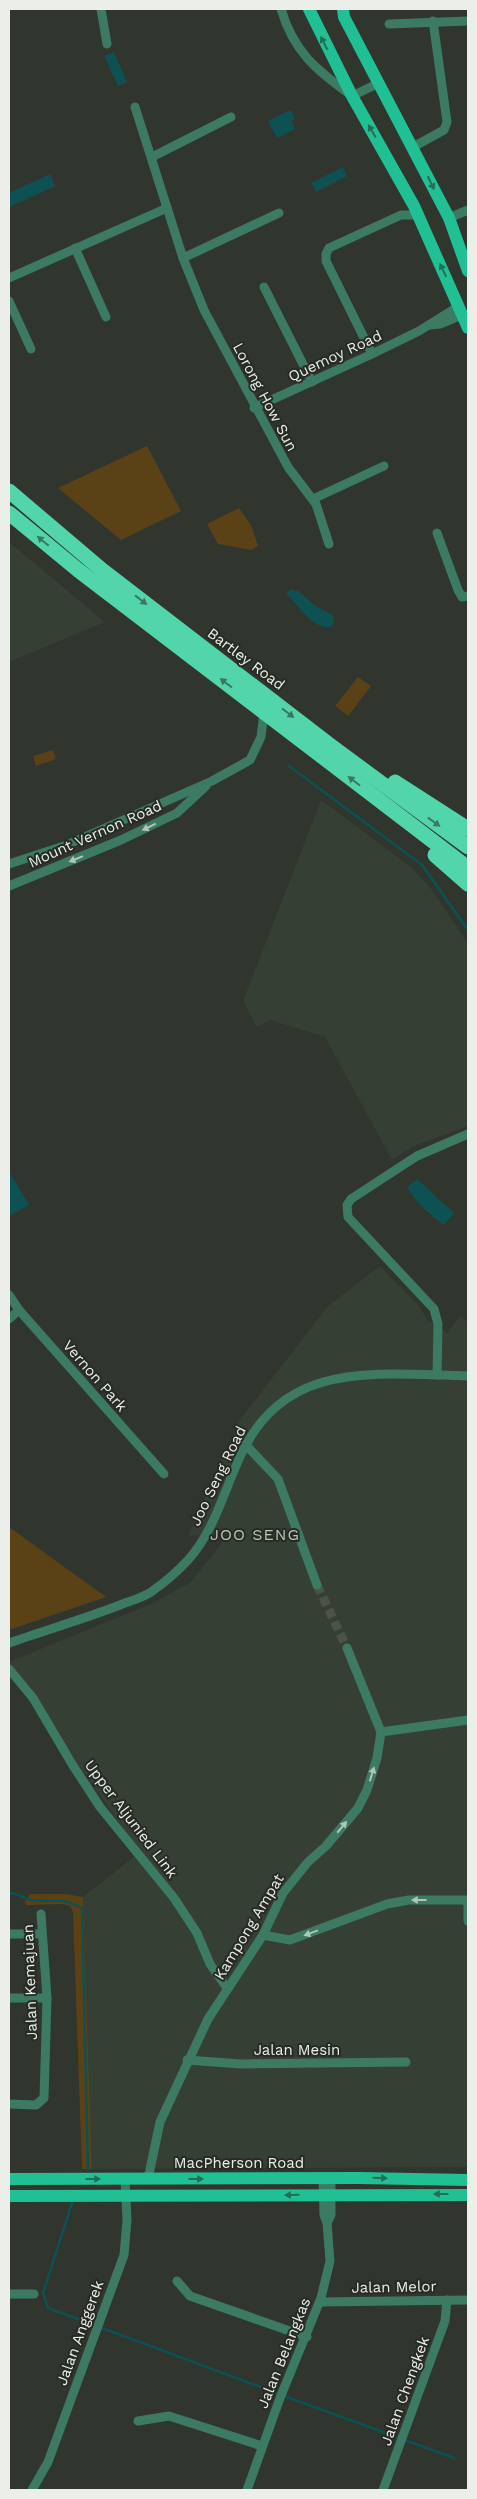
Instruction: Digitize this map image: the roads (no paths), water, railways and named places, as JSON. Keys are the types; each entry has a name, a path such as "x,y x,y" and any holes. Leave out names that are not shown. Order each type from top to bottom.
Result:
{"highway":[{"name":"Bartley Road","path":"9,491 89,560 355,764 468,847"},
{"name":"Bartley Road","path":"9,512 78,570 468,868"},
{"path":"355,764 372,769 468,829"},
{"path":"398,816 410,832 468,884"}],"main road":[{"path":"309,9 352,96 418,215 468,328"},
{"path":"343,9 344,17 377,84 413,147 449,218 468,271"},
{"name":"MacPherson Road","path":"9,2179 468,2180"},
{"path":"9,2196 468,2195"}],"street":[{"path":"101,9 107,44"},
{"path":"281,9 292,38 303,56 321,74 352,96 377,84"},
{"path":"389,24 468,21"},
{"path":"413,147 444,130 447,122 433,22"},
{"name":"Lorong How Sun","path":"135,107 182,258 204,310 254,408 288,467 313,499 319,510 329,544"},
{"path":"152,157 231,117"},
{"path":"9,278 167,208"},
{"path":"449,218 468,210"},
{"path":"182,258 279,213"},
{"path":"372,354 326,261 326,254 329,248 401,215 418,215"},
{"path":"76,248 106,317"},
{"path":"264,287 312,382"},
{"path":"9,301 31,349"},
{"name":"Quemoy Road","path":"254,408 372,354 427,326 440,324 461,310"},
{"path":"313,499 384,466"},
{"path":"437,532 458,590 462,597 468,596"},
{"name":"Mount Vernon Road","path":"9,864 64,846 212,781 250,760 261,737 264,712"},
{"name":"Mount Vernon Road","path":"9,886 121,840 177,813 212,781"},
{"path":"437,1375 438,1324 434,1309 348,1217 346,1210 351,1198 417,1156 468,1134"},
{"name":"Vernon Park","path":"9,1295 19,1310 164,1474"},
{"path":"9,1319 19,1310"},
{"name":"Joo Seng Road","path":"9,1643 150,1593 173,1575 196,1551 207,1531 245,1444 260,1423 282,1401 322,1381 359,1375 468,1376"},
{"path":"245,1444 278,1479 317,1585"},
{"path":"347,1648 381,1732 468,1720"},
{"name":"Upper Aljunied Link","path":"9,1669 33,1698 100,1807 184,1913 197,1933 210,1964 227,1988"},
{"name":"Kampong Ampat","path":"148,2179 160,2122 208,2020 263,1935 283,1893 308,1862 326,1846 358,1808 367,1790 381,1732"},
{"path":"263,1935 290,1940 387,1904 409,1900 468,1900 468,1921"},
{"name":"Jalan Kemajuan","path":"9,2104 36,2105 44,2098 47,1998 40,1914"},
{"path":"9,1934 41,1934"},
{"path":"9,1998 47,1998"},
{"name":"Jalan Mesin","path":"188,2060 241,2064 406,2062"},
{"name":"Jalan Anggerek","path":"32,2490 48,2462 124,2255 127,2220 125,2179"},
{"name":"Jalan Belangkas","path":"247,2490 282,2393 320,2302 330,2261 327,2223 331,2215 327,2194 327,2179"},
{"path":"177,2281 190,2296 307,2337"},
{"path":"9,2294 34,2294"},
{"name":"Jalan Chengkek","path":"383,2490 445,2321 448,2300"},
{"name":"Jalan Melor","path":"320,2302 468,2300"},
{"path":"138,2421 170,2416 262,2446"}],"water":[{"path":"114,52 127,82 118,86 104,56"},
{"path":"291,110 295,119 291,121 295,129 277,138 268,121"},
{"path":"343,167 347,176 316,192 311,183"},
{"path":"50,174 55,186 9,207 9,193"},
{"path":"290,590 298,591 314,605 333,615 334,623 331,627 324,627 311,620 286,594"},
{"path":"9,1171 29,1205 9,1216"},
{"path":"417,1179 454,1213 444,1225 423,1208 407,1187"}],"waterway":[{"path":"289,766 422,865 468,930"},
{"path":"9,1893 31,1900 67,1902 82,1908 88,2170"},
{"path":"72,2203 43,2293 48,2308 279,2394"},
{"path":"284,2396 454,2458"}],"tunnel":[{"path":"317,1585 347,1648"}],"district":[{"name":"JOO SENG","path":"255,1534"}]}
